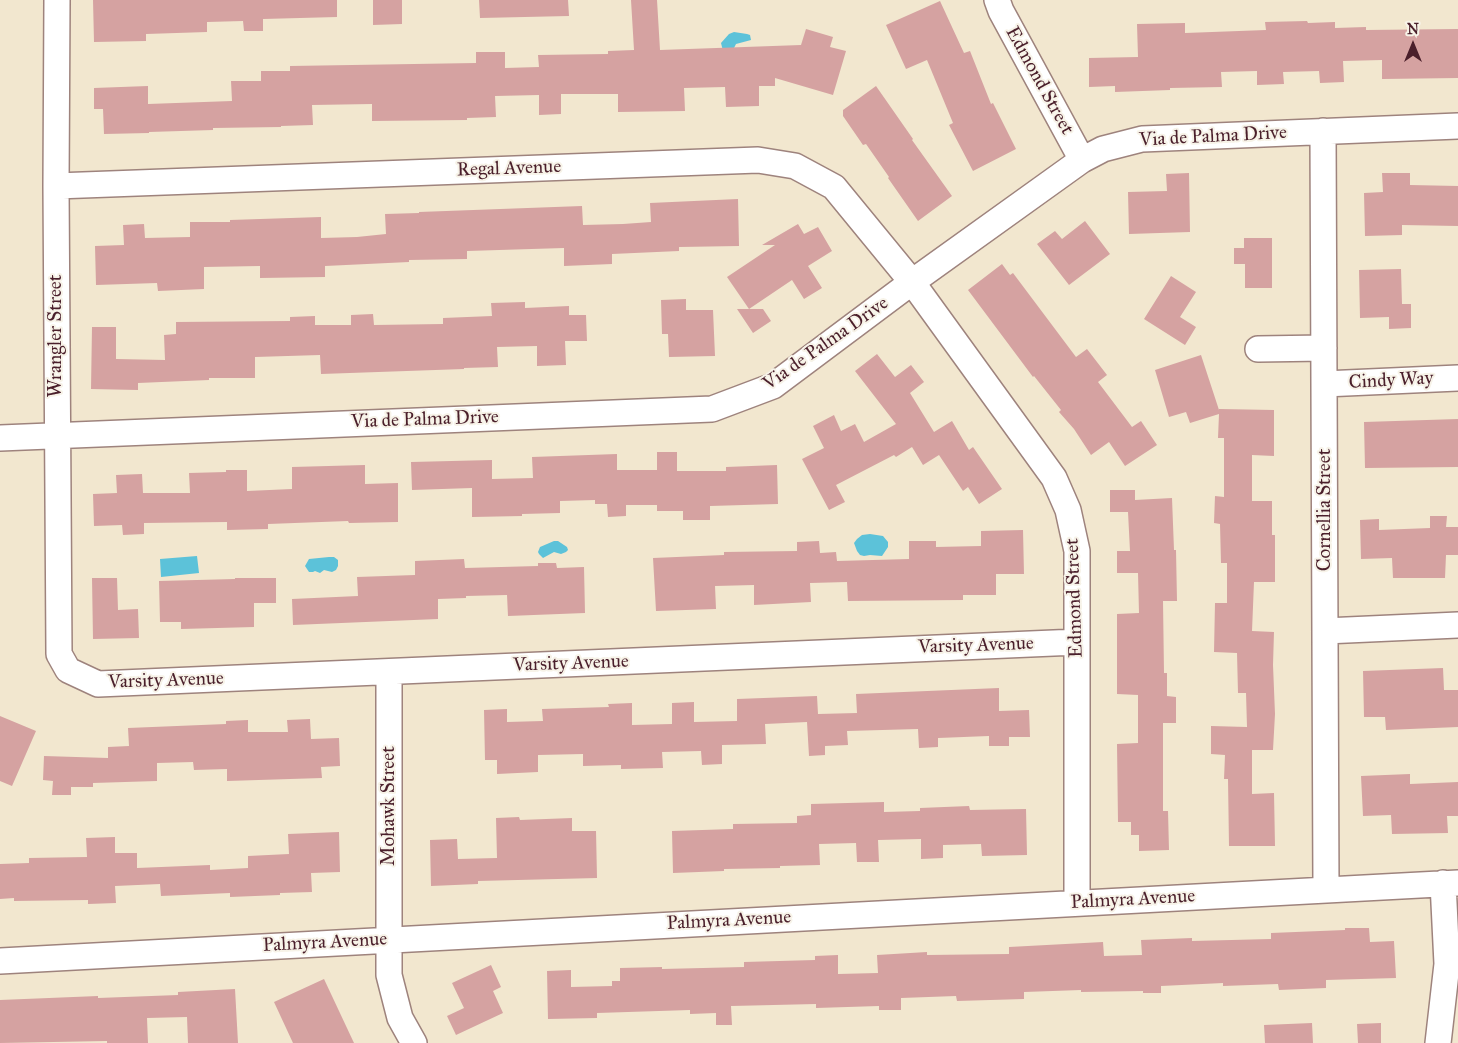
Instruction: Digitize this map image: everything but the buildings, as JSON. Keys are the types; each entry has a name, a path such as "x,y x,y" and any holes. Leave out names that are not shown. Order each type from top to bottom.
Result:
{"street":[{"name":"Wrangler Street","path":"57,0 56,186 59,654 68,670"},
{"name":"Edmond Street","path":"997,0 1001,11 1082,160"},
{"name":"Via de Palma Drive","path":"0,438 712,408 773,386 912,282 1082,160 1103,149 1142,139 1458,126"},
{"name":"Cornellia Street","path":"1324,131 1326,890"},
{"name":"Regal Avenue","path":"56,186 758,160 795,166 834,187 912,282"},
{"name":"Edmond Street","path":"912,282 1054,478 1068,510 1077,551 1077,903"},
{"path":"1258,349 1324,348"},
{"name":"Cindy Way","path":"1324,384 1458,378"},
{"path":"1325,631 1458,625"},
{"name":"Varsity Avenue","path":"68,670 98,684 1077,642"},
{"name":"Mohawk Street","path":"389,672 389,975 400,1018 414,1043"},
{"path":"1438,1043 1447,964 1450,883"},
{"name":"Palmyra Avenue","path":"0,961 1450,883"}],"water":[{"path":"734,32 750,35 751,40 736,44 732,52 723,51 721,43 729,34"},
{"path":"862,535 883,536 888,542 888,547 882,556 864,556 860,555 857,551 854,543 857,539"},
{"path":"558,541 567,547 568,550 561,554 554,552 543,558 538,552 540,547"},
{"path":"197,556 199,573 161,577 160,559"},
{"path":"334,557 338,560 336,570 332,572 324,570 320,573 315,571 309,572 305,566 309,559"}]}
